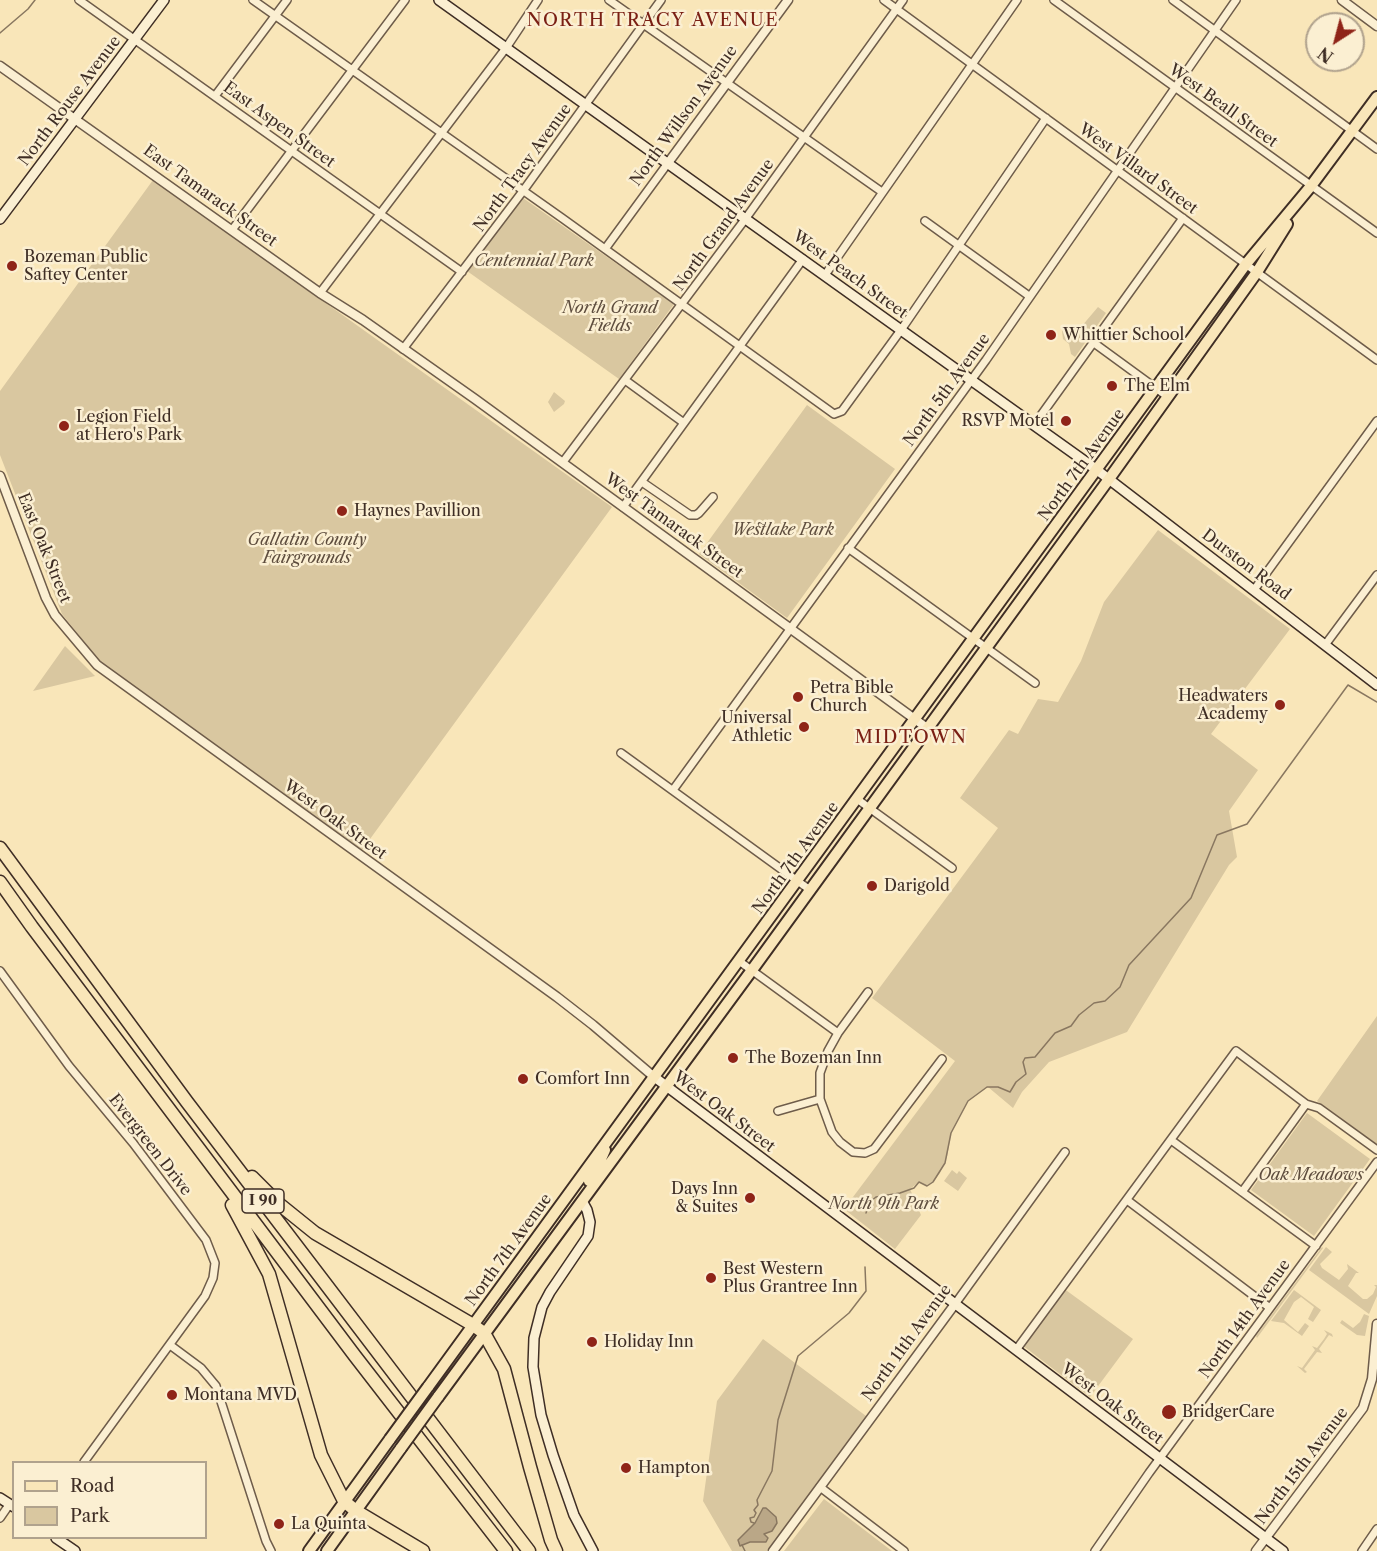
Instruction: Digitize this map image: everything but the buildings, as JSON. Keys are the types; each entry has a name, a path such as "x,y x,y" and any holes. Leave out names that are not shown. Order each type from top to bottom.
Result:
{"highway":[{"name":"I 90","path":"0,848 187,1102 529,1551"},
{"name":"I 90","path":"0,882 348,1346 506,1551"},
{"path":"187,1102 250,1175 279,1204 315,1233 484,1333 504,1370 536,1488 556,1551"},
{"path":"178,1120 242,1219 269,1274 321,1455 344,1501 356,1511 423,1551"}],"main road":[{"name":"North Rouse Avenue","path":"0,219 164,0"},
{"name":"West Peach Street","path":"439,0 1097,470"},
{"name":"North 7th Avenue","path":"309,1551 1246,264 1311,186 1377,97"},
{"name":"North 7th Avenue","path":"327,1551 1109,479 1257,272 1311,186"},
{"name":"Durston Road","path":"1097,470 1377,685"},
{"name":"West Oak Street","path":"653,1076 1283,1551"},
{"path":"592,1551 574,1515 541,1415 533,1367 534,1338 542,1307 588,1236 590,1222 582,1201 583,1190 597,1168 612,1133"},
{"path":"528,1274 541,1248 571,1206 573,1199 570,1190"},
{"path":"0,1498 11,1506"},
{"path":"57,1539 75,1551"}],"street":[{"name":"East Aspen Street","path":"79,0 462,272"},
{"path":"253,0 834,414 842,411 871,372 1046,118"},
{"path":"215,96 287,0"},
{"path":"231,230 405,0"},
{"path":"320,293 506,48 538,0"},
{"path":"609,0 882,192"},
{"name":"North Tracy Avenue","path":"403,349 524,191 661,0"},
{"name":"North Willson Avenue","path":"605,249 788,0"},
{"name":"West Villard Street","path":"884,0 1377,360"},
{"name":"North Grand Avenue","path":"563,462 746,218 903,0"},
{"path":"825,275 1017,0"},
{"name":"West Beall Street","path":"1054,0 1377,233"},
{"path":"1173,0 1377,149"},
{"name":"North 5th Avenue","path":"673,790 971,380 1173,87 1236,0"},
{"path":"1342,0 1377,26"},
{"name":"East Tamarack Street","path":"0,66 320,293 403,349"},
{"path":"1034,425 1183,218"},
{"path":"925,221 1029,296"},
{"path":"623,507 803,259"},
{"path":"1094,343 1168,397"},
{"name":"West Tamarack Street","path":"403,349 563,462 927,728"},
{"path":"625,380 684,423"},
{"path":"1254,590 1377,421"},
{"name":"East Oak Street","path":"0,476 39,582 55,615 97,665 144,701"},
{"path":"642,482 690,515 699,513 713,497"},
{"path":"849,548 1035,682"},
{"path":"1325,645 1377,575"},
{"name":"West Oak Street","path":"144,701 557,997 653,1076"},
{"path":"621,753 810,890"},
{"path":"857,799 952,868"},
{"path":"739,961 838,1033"},
{"name":"Evergreen Drive","path":"0,972 69,1066 158,1174 211,1248 215,1263 210,1286 170,1345 85,1461"},
{"path":"868,992 838,1033 820,1073 820,1099 832,1132 840,1142 853,1152 865,1153 874,1149 942,1059"},
{"path":"1016,1350 1236,1051 1306,1104 1319,1108 1377,1150"},
{"path":"778,1111 820,1099"},
{"path":"1242,1192 1306,1104"},
{"path":"1171,1140 1316,1246"},
{"name":"North 11th Avenue","path":"773,1551 1065,1152"},
{"name":"North 14th Avenue","path":"1095,1551 1377,1162"},
{"path":"1126,1200 1270,1308"},
{"name":"North 15th Avenue","path":"1256,1551 1363,1408 1372,1379 1377,1324"},
{"path":"170,1345 201,1368 216,1386 271,1551"},
{"path":"820,1487 904,1551"},
{"path":"0,1518 11,1506"},
{"path":"1362,1551 1377,1529"}],"green space":[{"name":"Gallatin County Fairgrounds","path":"153,180 612,507 362,850 102,664 62,614 0,455 0,391"},
{"path":"523,198 674,304 619,379 467,271"},
{"path":"1098,307 1106,313 1075,357 1071,354 1069,344 1063,339 1062,331 1069,325 1081,327"},
{"path":"554,392 565,401 554,412 548,402"},
{"name":"Westlake Park","path":"807,405 895,469 787,618 699,554"},
{"name":"North 9th Park","path":"1158,530 1290,629 1211,734 1258,770 1229,811 1237,857 1229,865 1127,1032 1049,1062 1022,1092 1013,1108 988,1087 968,1101 951,1133 947,1157 940,1173 927,1186 919,1182 910,1189 921,1215 895,1249 844,1209 955,1061 872,998 998,828 960,798 1009,730 1018,734 1038,699 1058,702 1081,661 1104,602"},
{"path":"65,646 95,676 33,691"},
{"path":"1377,1016 1377,1144 1317,1101"},
{"name":"Oak Meadows","path":"1307,1113 1370,1159 1314,1236 1251,1190"},
{"path":"952,1170 957,1174 959,1171 967,1178 958,1191 944,1181"},
{"path":"1326,1247 1332,1252 1320,1264 1322,1268 1339,1280 1348,1269 1347,1264 1359,1273 1356,1273 1348,1286 1363,1299 1373,1294 1376,1287 1374,1285 1377,1285 1377,1296 1369,1314 1309,1270"},
{"path":"1323,1248 1257,1338 1256,1336"},
{"path":"1063,1288 1133,1339 1090,1397 1022,1345"},
{"path":"1294,1290 1321,1310 1313,1322 1308,1319 1314,1307 1301,1297 1294,1302 1284,1320 1298,1332 1305,1323 1309,1326 1302,1336 1284,1323 1271,1321"},
{"path":"1364,1314 1369,1316 1365,1336 1357,1335 1340,1323 1342,1320 1353,1328"},
{"path":"1324,1330 1333,1337 1329,1335 1319,1349 1322,1353 1317,1352 1304,1369 1307,1372 1305,1373 1297,1366 1302,1368 1315,1350 1312,1346 1317,1348 1324,1339 1327,1334"},
{"path":"763,1339 866,1416 767,1551 732,1551 703,1501 717,1401"},
{"path":"824,1499 892,1551 784,1551"}],"shaded area":[{"path":"763,1508 776,1517 777,1523 772,1531 764,1534 768,1538 766,1542 750,1542 740,1546 738,1540 755,1523"}],"waterway":[{"path":"0,33 35,0"},
{"path":"866,1213 871,1201 876,1197 900,1193 914,1188 919,1182 927,1186 933,1182 945,1163 951,1133 968,1101 987,1087 998,1087 1010,1092 1016,1082 1026,1074 1023,1062 1025,1058 1035,1057 1055,1033 1071,1026 1079,1015 1094,1003 1105,1001 1120,987 1129,965 1191,898 1217,835 1247,824 1348,685 1377,702"},
{"path":"754,1523 750,1518 756,1513 754,1510 758,1505 757,1500 772,1471 778,1420 798,1356 849,1313 866,1291 865,1267"},
{"path":"742,1545 745,1551"}],"place":[{"name":"Bozeman Public Saftey Center","path":"12,266"},
{"name":"Whittier School","path":"1051,335"},
{"name":"The Elm","path":"1112,386"},
{"name":"RSVP Motel","path":"1066,421"},
{"name":"Legion Field at Hero's Park","path":"64,426"},
{"name":"Haynes Pavillion","path":"342,511"},
{"name":"Petra Bible Church","path":"798,697"},
{"name":"Headwaters Academy","path":"1280,705"},
{"name":"Universal Athletic","path":"804,727"},
{"name":"Darigold","path":"872,886"},
{"name":"The Bozeman Inn","path":"733,1058"},
{"name":"Comfort Inn","path":"523,1079"},
{"name":"Days Inn & Suites","path":"750,1198"},
{"name":"Best Western Plus Grantree Inn","path":"711,1278"},
{"name":"Holiday Inn","path":"592,1342"},
{"name":"Montana MVD","path":"172,1395"},
{"name":"BridgerCare","path":"1169,1412"},
{"name":"Hampton","path":"626,1468"},
{"name":"La Quinta","path":"279,1524"}],"district":[{"name":"NORTH TRACY AVENUE","path":"653,21"},
{"name":"MIDTOWN","path":"911,738"}],"park label":[{"name":"Centennial Park","path":"534,261"},
{"name":"North Grand Fields","path":"610,317"}]}
